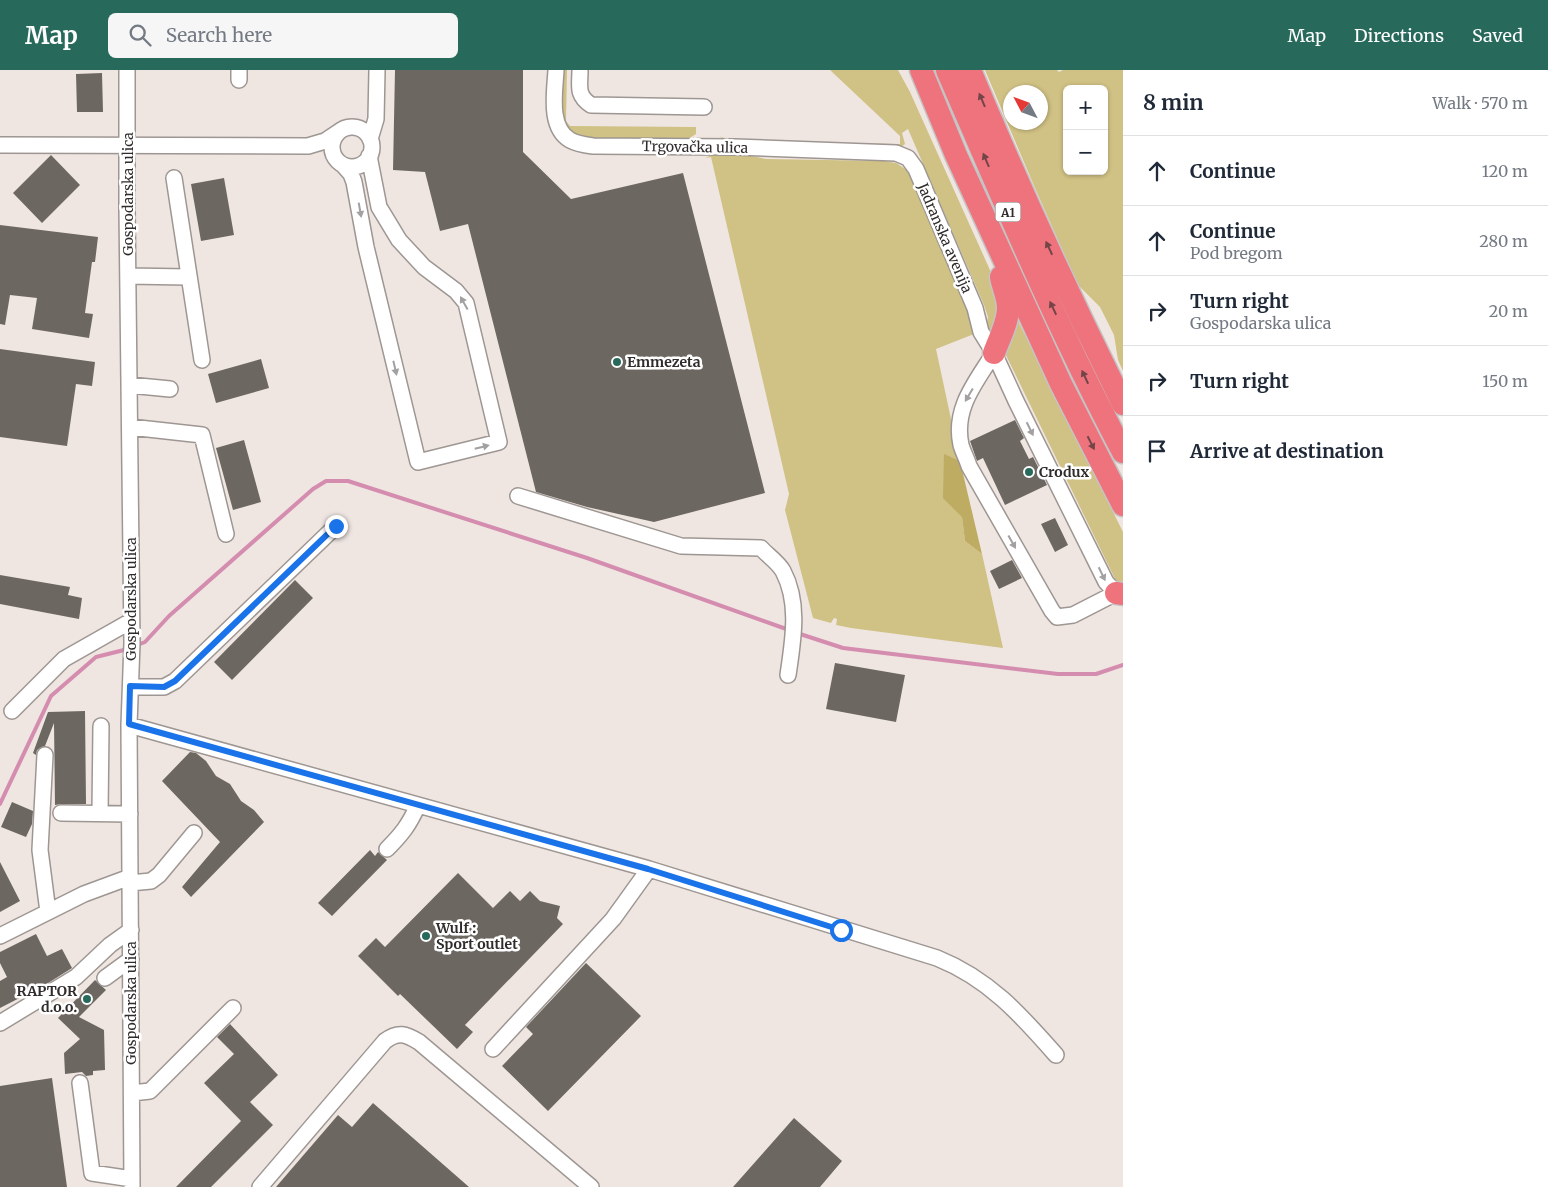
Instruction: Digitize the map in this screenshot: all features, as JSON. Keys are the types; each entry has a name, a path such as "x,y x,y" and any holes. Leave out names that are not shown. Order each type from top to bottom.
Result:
{"highway":[{"name":"A1","path":"921,70 956,154 1060,384 1123,505"},
{"name":"A1","path":"947,70 1020,239 1123,452"},
{"path":"970,70 1008,160 1091,340 1123,404"},
{"path":"994,353 1007,318 1008,308 999,266 997,244"}],"street":[{"name":"Gospodarska ulica","path":"127,70 132,650 129,724 133,1184"},
{"path":"0,145 308,146 325,151 349,167 361,164 371,151 370,139 376,119 377,70"},
{"name":"Trgovačka ulica","path":"556,70 555,114 559,128 570,140 578,144 593,146 735,147 896,153"},
{"path":"580,70 580,94 591,105 704,107"},
{"path":"308,146 325,140 345,128 357,128 367,134 370,139"},
{"path":"340,131 336,135 332,146 335,157 351,174 354,182 368,255 418,462 499,442 466,303 456,291 424,267 399,240 378,207 369,156"},
{"name":"Jadranska avenija","path":"896,153 908,158 916,170 975,308 981,332 994,353 1101,573 1106,582 1119,594"},
{"path":"174,178 202,360"},
{"path":"128,276 188,277"},
{"path":"994,353 964,401 960,415 961,446 970,466 1052,612 1057,616 1073,615 1119,594"},
{"path":"129,386 170,388"},
{"path":"130,427 202,435 226,534"},
{"path":"518,496 681,546 760,548 782,570 794,604 793,638 788,675"},
{"path":"130,686 164,687 175,681 336,526"},
{"path":"12,710 64,659 131,621"},
{"path":"129,724 632,864 892,944 955,966 998,994 1023,1017 1056,1055"},
{"path":"100,814 101,726"},
{"path":"45,755 40,850 48,912"},
{"path":"387,849 408,826 418,805"},
{"path":"61,813 130,814"},
{"path":"0,936 84,894 130,880 151,882 194,834"},
{"path":"493,1049 613,919 648,869"},
{"path":"0,1024 76,977 110,945 131,930"},
{"path":"105,978 131,959"},
{"path":"132,1094 150,1090 233,1008"},
{"path":"260,1187 385,1040 401,1034 408,1035 419,1042 591,1187"},
{"path":"80,1083 92,1173 133,1184"}],"shaded area":[{"path":"561,70 567,70 566,121 570,126 696,127 696,134 688,139 599,139 579,136 567,127 561,115"},
{"path":"830,70 898,70 910,92 994,279 998,310 991,335 986,327 988,317 984,305 908,129 902,133 905,144 901,147 729,142 719,136 731,141 900,144 900,136"},
{"path":"985,70 1057,70 1059,72 1063,70 1123,70 1123,371 1118,360 1114,335 1100,307 1078,285 1010,130 1048,130 1048,85 1003,85 1003,112"},
{"path":"716,153 741,154 766,159 884,161 896,163 907,170 912,178 917,194 949,260 951,272 976,329 974,334 936,349 960,461 944,455 962,517 965,541 982,554 1003,648 851,628 836,625 837,619 834,618 831,623 813,618 785,510 789,494 711,157 705,158"},
{"path":"1016,317 1123,532 1123,586 1118,585 1002,347"},
{"path":"944,454 960,461 982,554 965,541 962,517 943,498"}],"building":[{"name":"Emmezeta","path":"395,70 523,70 523,152 571,199 683,173 765,493 654,522 587,507 536,492 468,224 440,231 425,172 393,170"},
{"path":"102,73 103,112 77,112 76,74"},
{"path":"51,155 80,185 42,223 13,193"},
{"path":"224,178 234,235 201,241 191,184"},
{"path":"0,225 98,237 95,262 92,262 85,313 93,314 89,338 32,329 37,298 10,295 5,325 0,324"},
{"path":"0,349 95,362 92,386 76,384 67,446 0,437"},
{"path":"261,359 269,388 216,403 208,374"},
{"path":"1015,420 1024,438 1020,441 1029,459 1033,457 1047,485 1005,505 983,458 977,461 970,441"},
{"path":"244,440 261,502 233,510 216,448"},
{"path":"1055,518 1068,545 1055,552 1041,524"},
{"path":"1012,560 1022,578 999,589 990,571"},
{"path":"0,575 70,587 68,595 82,598 79,619 0,604"},
{"path":"295,580 313,598 232,680 214,662"},
{"path":"835,663 905,675 896,722 826,709"},
{"path":"85,711 86,804 55,805 54,723 45,746 37,750 36,755 33,753 48,712"},
{"path":"190,752 196,753 206,761 216,776 230,784 241,801 254,810 264,822 191,897 182,887 220,842 162,781"},
{"path":"12,802 33,811 32,824 26,837 1,827"},
{"path":"370,850 375,856 378,852 387,860 332,916 318,903"},
{"path":"0,862 20,901 0,912"},
{"path":"458,873 493,908 510,891 520,901 530,891 540,901 560,906 557,918 563,924 465,1025 473,1032 457,1049 400,994 398,996 358,956 376,938 385,947"},
{"path":"36,934 47,956 62,949 72,968 45,985 0,1008 0,981 7,977 0,963 0,952"},
{"path":"586,963 641,1016 548,1111 502,1066 533,1034 526,1027"},
{"path":"95,980 106,990 79,1017 104,1030 105,1070 93,1071 93,1075 86,1076 82,1072 65,1074 64,1053 80,1039 58,1018"},
{"path":"230,1024 278,1075 250,1102 273,1125 211,1187 176,1187 241,1121 204,1083 234,1054 217,1037"},
{"path":"52,1078 67,1187 0,1187 0,1086"},
{"path":"373,1103 469,1187 276,1187 338,1115 352,1127"},
{"path":"794,1118 842,1161 820,1187 733,1187"}],"waterway":[{"path":"135,646 145,642 169,616 313,489 326,481 348,481 587,558 789,630"},
{"path":"797,633 843,648 1058,674 1096,674 1123,665"},
{"path":"0,804 51,696 96,657 128,649"}],"place":[{"name":"Emmezeta","path":"617,362"},
{"name":"Crodux","path":"1029,472"},
{"name":"Wulf : Sport outlet","path":"426,936"},
{"name":"RAPTOR d.o.o.","path":"87,999"}],"route":[{"path":"336,526 175,681 164,687 130,686 129,724 648,869 841,930"}]}
